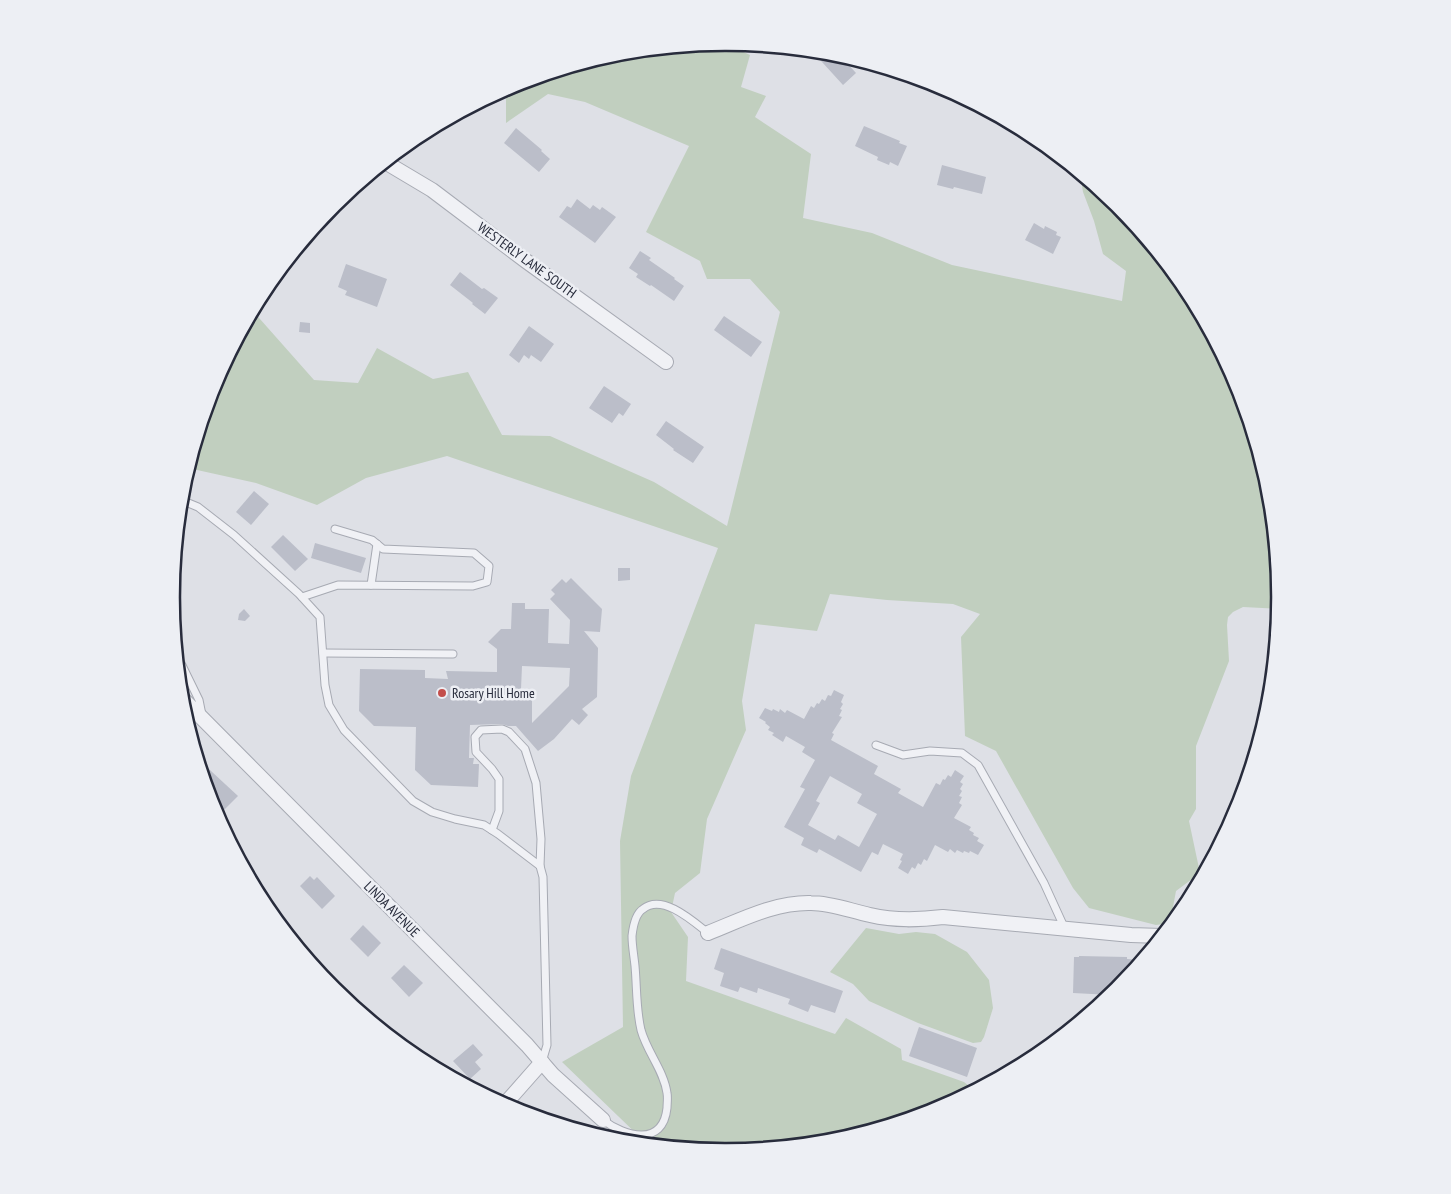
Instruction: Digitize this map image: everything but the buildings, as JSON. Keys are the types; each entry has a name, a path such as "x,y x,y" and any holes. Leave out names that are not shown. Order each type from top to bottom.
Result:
{"street":[{"name":"WESTERLY LANE SOUTH","path":"391,166 432,190 526,261 666,362"},
{"name":"LINDA AVENUE","path":"191,707 553,1075 603,1120"},
{"path":"708,933 789,904 811,903 833,905 872,916 895,919 918,920 943,917 1153,936"},
{"path":"510,1098 542,1062"}],"lane":[{"path":"188,503 198,507 227,530 302,597 320,617 325,685 330,705 344,730 413,801 432,812 484,825 540,866"},
{"path":"302,597 338,585 473,586 488,582 489,566 474,553 383,549 372,540 335,529"},
{"path":"371,585 377,544"},
{"path":"323,653 453,654"},
{"path":"184,670 199,700 203,720"},
{"path":"492,830 499,811 498,779 492,769 476,752 475,737 481,730 509,732 525,749 536,784 541,839 540,866 543,877 547,1035 547,1045 542,1062"},
{"path":"876,745 903,755 930,751 962,753 978,766 1044,883 1065,929"},
{"path":"636,1135 646,1135 656,1131 664,1123 668,1094 663,1078 642,1032 637,1008 632,936 638,912 647,905 660,904 681,913 708,933"},
{"path":"603,1120 621,1131 633,1134"}],"green space":[{"path":"742,51 750,55 741,87 766,96 755,117 811,154 803,218 872,233 952,265 1122,301 1126,271 1103,254 1082,184 1136,237 1158,265 1198,324 1215,356 1230,388 1242,422 1253,456 1261,491 1270,561 1271,609 1243,607 1228,617 1229,661 1196,746 1196,809 1189,821 1199,868 1193,879 1176,891 1173,909 1161,924 1156,925 1089,908 1073,888 996,751 965,736 961,637 980,614 953,604 830,594 817,631 755,624 742,701 746,730 707,819 700,873 675,893 671,912 688,937 686,981 835,1034 846,1018 901,1049 902,1060 964,1082 967,1086 901,1114 832,1132 761,1142 690,1142 638,1135 562,1062 623,1027 620,841 631,776 718,548 447,456 366,478 317,505 256,483 195,470 221,388 258,316 314,380 358,383 377,348 433,379 468,372 502,435 550,436 654,482 727,526 780,312 750,279 707,279 700,261 646,232 689,146 585,102 548,94 506,123 506,98 550,80 584,70 654,56 690,52"},
{"path":"866,928 899,934 916,932 935,934 967,952 989,980 993,1008 981,1042 973,1043 918,1023 869,1001 853,984 830,972"}],"place":[{"name":"Rosary Hill Home","path":"442,693"}]}
